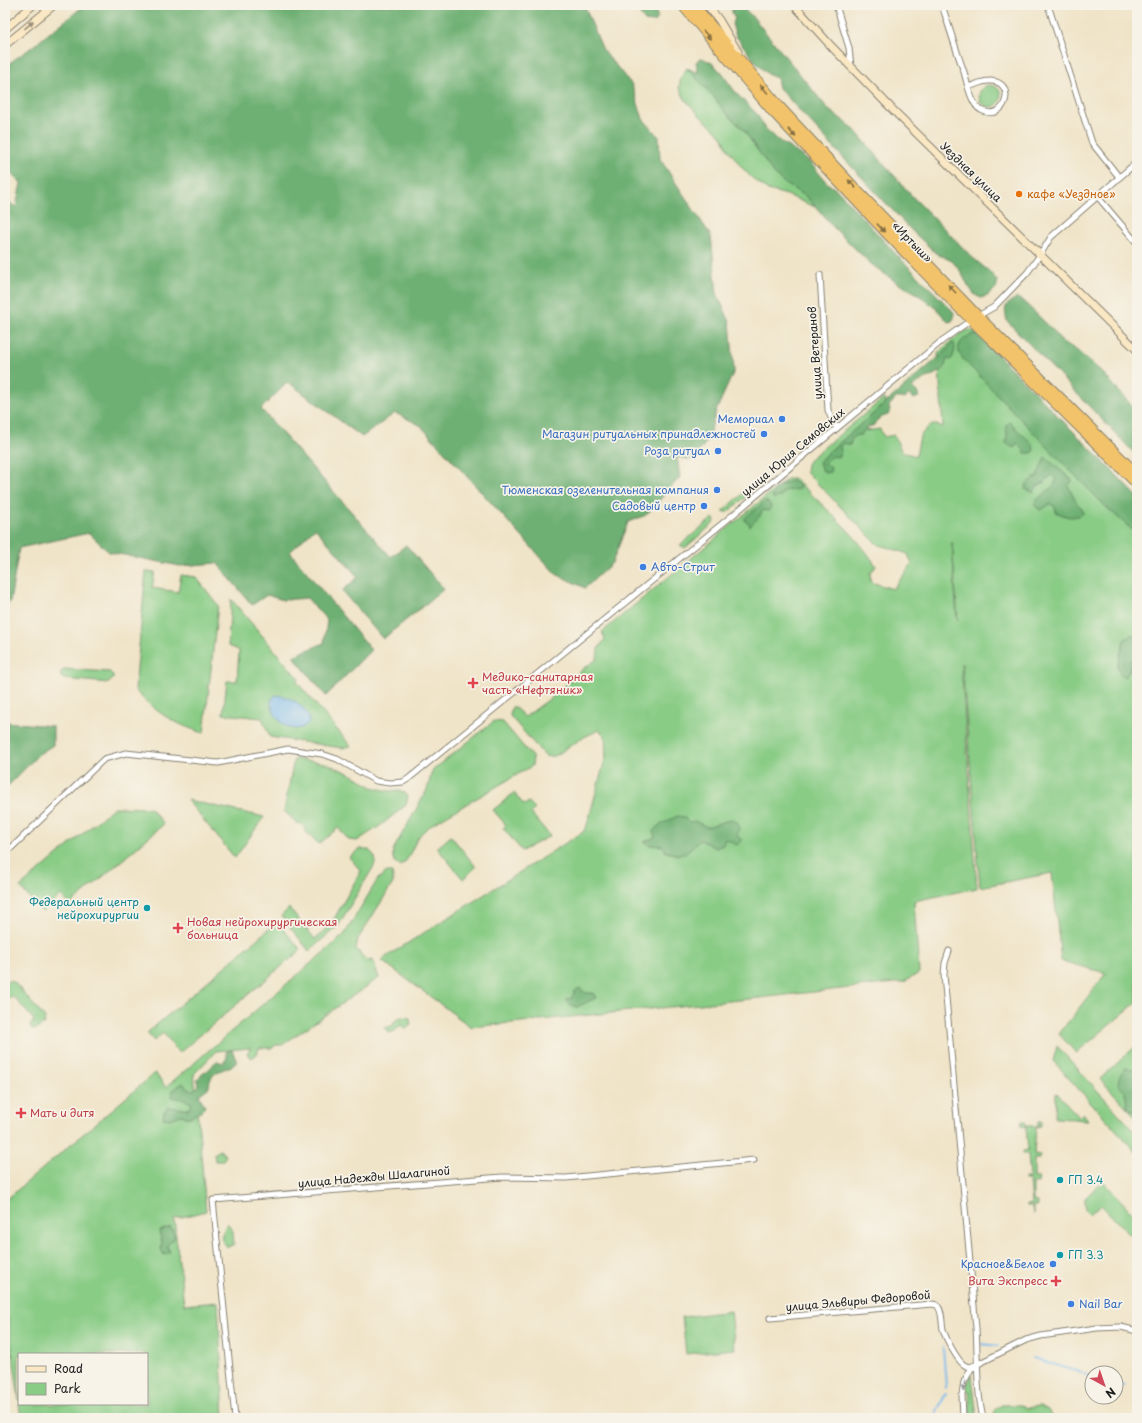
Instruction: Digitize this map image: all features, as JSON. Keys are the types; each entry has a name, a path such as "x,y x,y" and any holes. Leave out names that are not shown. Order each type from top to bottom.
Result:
{"highway":[{"name":"«Иртыш»","path":"682,5 778,117 894,242 1137,474"},
{"name":"«Иртыш»","path":"694,5 808,138 975,318 1137,484"}],"street":[{"path":"5,29 34,5"},
{"path":"5,45 54,5"},
{"path":"706,5 719,20 746,66"},
{"name":"Уездная улица","path":"794,5 893,110 1137,350"},
{"path":"836,5 849,48 851,66"},
{"path":"942,5 968,87 975,104 985,112 992,112 998,110 1006,101 1005,89 1001,84 995,81 982,82 968,87"},
{"path":"1048,5 1092,143 1119,177"},
{"name":"улица Юрия Семовских","path":"5,854 104,759 126,754 218,763 288,749 322,754 337,758 376,780 390,783 403,782 408,779 943,340 994,307 1027,273 1051,237 1137,162"},
{"path":"1097,196 1137,243"},
{"name":"улица Ветеранов","path":"820,275 828,410 837,428"},
{"path":"949,951 944,975 975,1320 981,1409 983,1418"},
{"name":"улица Надежды Шалагиной","path":"235,1418 213,1200 502,1177 566,1178 754,1160"},
{"name":"улица Эльвиры Федоровой","path":"770,1318 938,1304 941,1309 943,1329 947,1340 961,1362 965,1366 969,1367 978,1364"},
{"path":"963,1418 962,1395 964,1382 971,1369 1026,1340 1041,1336 1097,1328 1121,1328 1137,1331"}],"green space":[{"path":"85,5 584,5 603,50 632,85 643,119 659,137 660,159 711,236 717,294 730,322 734,371 716,411 708,440 692,460 677,457 680,477 646,515 628,522 612,563 585,588 556,574 420,425 395,413 362,437 288,382 261,409 391,557 406,545 444,589 383,639 342,591 358,577 315,528 290,552 371,650 326,696 293,656 324,643 327,620 307,598 283,600 267,595 252,605 217,563 180,566 109,552 89,533 19,548 10,602 5,607 5,200 16,207 21,183 5,167 5,66 28,50"},
{"path":"633,5 653,5 658,18 654,22 645,21"},
{"path":"737,5 753,17 829,110 852,127 912,196 973,258 991,273 997,281 997,287 989,295 981,298 975,295 959,269 952,261 937,254 913,232 779,88 777,78 769,75 756,63 736,36 732,24 735,19 732,13 732,8"},
{"path":"702,58 712,63 721,72 736,93 756,113 766,129 778,140 809,161 827,183 837,190 896,254 951,309 954,313 954,318 952,321 948,322 936,308 916,293 896,282 871,264 836,230 807,197 784,183 774,174 743,129 724,111 714,97 687,68 698,73 696,62"},
{"path":"687,68 714,97 724,111 743,129 758,151 807,197 815,207 787,195 768,190 753,179 743,169 728,149 722,136 700,116 685,99 679,88 681,77"},
{"path":"990,85 998,88 1001,96 998,104 990,107 982,104 979,96 982,88"},
{"path":"1017,298 1024,302 1054,331 1061,341 1075,349 1102,372 1132,406 1137,413 1137,456 1007,321 1005,310 1007,304"},
{"path":"968,330 974,331 1137,497 1137,1002 1076,1053 1059,1034 1106,973 1061,961 1052,873 980,887 961,663 977,888 914,901 919,973 904,982 471,1027 381,960 583,832 587,825 606,756 605,736 599,730 582,738 558,754 551,757 545,756 510,716 511,709 513,706 525,717 552,697 584,668 597,659 598,649 605,639 602,632 787,479 795,479 849,531 868,554 876,566 870,574 871,582 893,589 912,564 908,554 878,545 806,472 807,464 811,458 884,398 885,413 869,424 866,431 880,429 884,437 894,435 902,452 916,456 920,436 930,425 943,427 938,354 952,340","holes":["952,548 958,621 957,620"]},
{"path":"975,334 981,338 1137,496 1137,534 1105,506 963,359 958,349 959,346 963,340"},
{"path":"954,343 955,350 953,356 951,360 947,359 944,369 912,387 917,392 919,397 913,399 909,394 905,399 896,398 889,406 890,411 888,415 880,418 874,425 865,429 861,435 857,435 852,438 850,445 844,443 840,446 841,451 838,457 833,456 824,463 831,468 830,472 825,473 819,462 825,455 946,351 951,344"},
{"path":"1010,421 1016,429 1032,443 1034,449 1032,453 1025,453 1017,443 1015,448 1006,443 1006,425"},
{"path":"1045,457 1072,480 1072,482 1068,485 1076,502 1082,509 1083,514 1072,517 1066,516 1056,512 1055,507 1050,504 1041,510 1034,504 1040,497 1051,489 1056,479 1052,475 1045,482 1037,486 1033,492 1025,489 1031,480 1037,477"},
{"path":"793,481 800,486 800,489 784,491 781,496 774,499 772,496 778,487"},
{"path":"746,491 749,494 728,512 722,512"},
{"path":"765,501 771,506 769,511 763,510 759,517 750,526 749,523 745,521 745,518"},
{"path":"713,518 715,520 714,523 685,548 680,545"},
{"path":"146,571 155,572 152,588 178,592 181,575 196,577 218,605 204,733 184,726 166,717 150,705 135,690"},
{"path":"231,599 299,679 297,682 351,746 342,748 270,737 262,718 223,714 227,681 237,681 239,650 228,646"},
{"path":"1133,634 1137,639 1137,658 1130,661 1130,670 1125,677 1120,674 1117,666 1124,640"},
{"path":"64,669 110,672 113,675 113,679 109,683 64,679 61,677 60,673"},
{"path":"494,721 503,722 533,758 532,766 434,823 423,831 404,863 401,866 398,865 394,860 393,850 427,790 432,771"},
{"path":"5,722 53,726 53,745 39,754 5,789"},
{"path":"295,759 325,763 355,776 372,787 389,791 399,790 404,792 408,796 406,805 380,826 357,841 349,840 338,828 319,844 304,830 305,828 300,823 298,824 284,811"},
{"path":"514,793 524,805 529,802 535,809 531,813 550,836 522,851 503,828 506,825 493,810"},
{"path":"187,800 264,817 235,858"},
{"path":"114,807 150,808 164,824 70,905 61,895 42,912 20,887"},
{"path":"677,816 684,817 689,822 695,821 707,827 732,819 738,823 739,830 737,836 742,840 737,845 725,839 723,845 716,848 700,840 685,854 679,855 666,852 663,846 650,845 644,842 655,837 653,831 658,826"},
{"path":"451,836 476,867 463,879 437,848"},
{"path":"360,849 369,850 373,854 375,857 374,866 338,926 309,951 281,916 289,908 315,939 330,926 361,871 349,857"},
{"path":"387,872 391,872 393,876 393,883 358,939 356,949 367,961 373,960 379,978 282,1045 276,1045 272,1048 259,1048 257,1054 252,1058 247,1054 251,1048 216,1051 194,1074 206,1211 174,1219 184,1305 218,1302 224,1418 21,1418 19,1405 148,1405 148,1353 18,1353 18,1394 5,1299 5,1196 8,1198 155,1073 166,1087 344,935 378,879"},
{"path":"277,922 301,950 179,1053 163,1033 154,1041 147,1033"},
{"path":"11,980 45,1018 44,1024 38,1028 32,1029 30,1026 34,1020 13,996 8,999 5,996 5,983"},
{"path":"579,988 586,993 593,993 596,998 577,1007 571,1005 566,1000 572,998 574,992"},
{"path":"401,1017 410,1018 411,1025 406,1029 400,1025 395,1031 389,1033 385,1028 392,1026 395,1021"},
{"path":"1137,1045 1137,1118 1100,1079"},
{"path":"1057,1046 1137,1134 1137,1153 1053,1061"},
{"path":"232,1050 237,1062 212,1076 209,1087 199,1095 205,1107 200,1112 188,1118 182,1115 170,1119 163,1118 164,1111 169,1107 189,1109 192,1104 186,1100 172,1097 172,1091 183,1083 187,1089 193,1090 198,1086 197,1079 217,1061 223,1063 227,1058 226,1052"},
{"path":"1126,1068 1137,1070 1137,1113 1128,1108 1125,1092 1118,1085 1120,1075"},
{"path":"1056,1093 1079,1117 1083,1113 1088,1120 1055,1118"},
{"path":"1022,1121 1025,1121 1026,1126 1038,1126 1038,1121 1041,1121 1041,1126 1036,1127 1034,1154 1040,1155 1039,1159 1034,1159 1034,1178 1039,1178 1038,1183 1033,1183 1033,1201 1038,1202 1038,1206 1033,1206 1033,1214 1032,1207 1027,1206 1032,1204 1030,1180 1025,1180 1025,1178 1030,1178 1028,1154 1023,1154 1023,1151 1028,1150 1026,1127 1021,1126"},
{"path":"220,1150 226,1156 222,1161 215,1161 214,1154"},
{"path":"1103,1181 1137,1218 1137,1227 1129,1234 1101,1205 1089,1214 1085,1210 1085,1198"},
{"path":"227,1223 233,1231 234,1244 228,1247 222,1241 222,1233"},
{"path":"171,1227 175,1236 167,1246 170,1252 164,1255 161,1249 162,1243 159,1231"},
{"path":"731,1311 735,1349 686,1354 682,1317"},
{"path":"972,1375 977,1418 970,1418 969,1391 965,1391 966,1385"},
{"path":"1002,1405 1020,1405 1027,1408 1040,1406 1048,1410 1052,1418 996,1418 994,1413 995,1409"}],"water":[{"path":"275,695 293,700 303,707 309,723 296,729 284,725 279,720 272,708 271,701"}],"waterway":[{"path":"982,1344 998,1346"},
{"path":"943,1347 946,1387"},
{"path":"1033,1358 1084,1374"},
{"path":"934,1418 946,1393"}],"place":[{"name":"кафе «Уездное»","path":"1019,194"},
{"name":"Мемориал","path":"782,419"},
{"name":"Магазин ритуальных принадлежностей","path":"764,434"},
{"name":"Роза ритуал","path":"718,451"},
{"name":"Тюменская озеленительная компания","path":"717,490"},
{"name":"Садовый центр","path":"704,506"},
{"name":"Авто-Стрит","path":"643,567"},
{"name":"Медико–санитарная часть «Нефтяник»","path":"473,683"},
{"name":"Федеральный центр нейрохирургии","path":"147,908"},
{"name":"Новая нейрохирургическая больница","path":"178,928"},
{"name":"Мать и дитя","path":"21,1113"},
{"name":"ГП 3.4","path":"1060,1180"},
{"name":"ГП 3.3","path":"1060,1255"},
{"name":"Красное&Белое","path":"1053,1264"},
{"name":"Вита Экспресс","path":"1056,1281"},
{"name":"Nail Bar","path":"1071,1304"}]}
